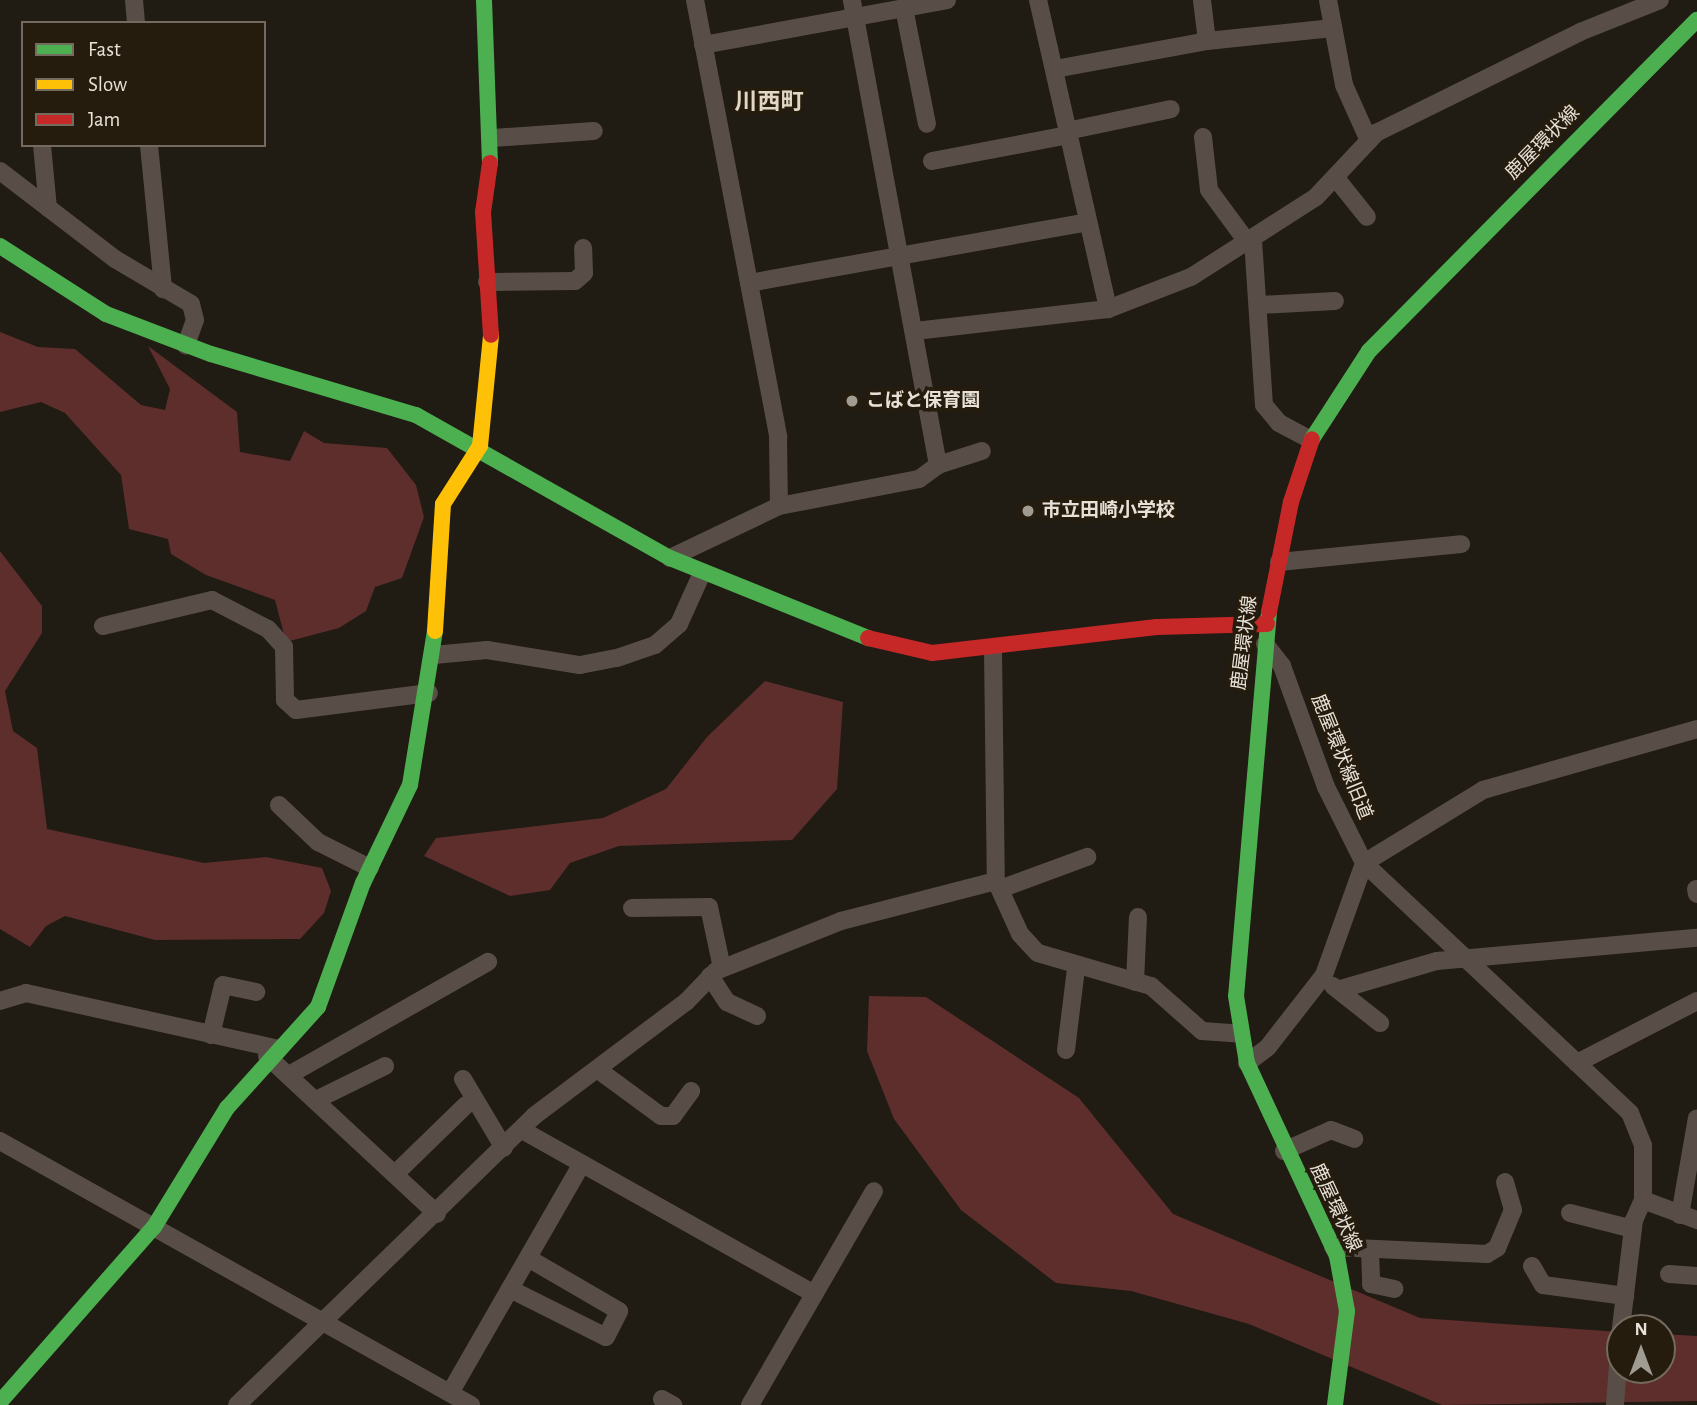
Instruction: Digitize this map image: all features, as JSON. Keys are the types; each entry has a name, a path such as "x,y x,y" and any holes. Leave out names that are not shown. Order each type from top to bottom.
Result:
{"street":[{"path":"134,0 136,21"},
{"path":"0,1402 154,1227 227,1108 273,1052 318,1007 370,868 410,785 434,655 443,503 480,446 492,356 483,212 493,138 484,0"},
{"path":"695,0 778,438 779,506"},
{"path":"852,0 938,465"},
{"path":"704,45 947,0"},
{"path":"1038,0 1055,69 1084,223 1108,309"},
{"path":"1202,0 1207,41"},
{"path":"1328,0 1345,85 1369,141"},
{"path":"915,331 1108,309 1191,277 1250,241 1335,177 1369,141 1580,32 1660,0"},
{"path":"904,8 927,124"},
{"name":"鹿屋環状線","path":"1335,1405 1347,1311 1333,1247 1284,1151 1247,1063 1241,1034 1238,923 1267,624 1279,562 1311,440 1369,351 1422,292 1697,20"},
{"path":"1055,69 1207,41 1333,28"},
{"path":"932,161 1068,133 1162,107"},
{"path":"493,138 594,131"},
{"path":"1203,137 1209,190 1250,241 1260,305 1264,405 1279,423 1311,440"},
{"path":"42,147 48,208"},
{"path":"149,147 163,289"},
{"path":"0,172 163,289 191,304 195,320 186,345"},
{"path":"1335,177 1367,217"},
{"path":"749,284 1084,223"},
{"path":"0,247 106,314 186,345 416,415 480,446 670,558 780,609 903,650 993,650 1157,627 1267,624"},
{"path":"487,282 575,281 584,273 583,248"},
{"path":"1260,305 1335,301"},
{"path":"670,558 779,506 919,479 938,465 982,451"},
{"path":"1279,562 1461,544"},
{"path":"434,655 487,650 580,665 617,658 655,645 679,624 702,573"},
{"path":"103,626 212,600 268,629 284,647 285,700 296,710 429,693"},
{"name":"鹿屋環状線旧道","path":"1265,644 1282,666 1326,787 1364,863 1467,963 1577,1063 1637,1127 1643,1200"},
{"path":"993,650 998,885 1020,934 1038,953 1076,968 1151,986 1202,1031 1241,1034"},
{"path":"1247,1063 1321,980 1364,863 1483,790 1697,729"},
{"path":"279,805 318,842 370,868"},
{"path":"237,1405 522,1130 686,1002 716,972 841,921 998,885 1087,857"},
{"path":"632,908 709,907 716,972 727,1002 757,1016"},
{"path":"1135,982 1139,917"},
{"path":"1341,989 1437,961 1467,963 1697,938"},
{"path":"289,1075 488,962"},
{"path":"1066,1050 1076,968"},
{"path":"1321,980 1341,989 1380,1023"},
{"path":"211,1035 223,985 256,992"},
{"path":"0,1001 26,993 211,1035 273,1052 289,1075 437,1213"},
{"path":"1577,1063 1697,1002"},
{"path":"316,1100 385,1066"},
{"path":"597,1069 660,1116 673,1116 691,1091"},
{"path":"463,1079 504,1148"},
{"path":"395,1174 466,1105"},
{"path":"1623,1314 1633,1228 1643,1200 1688,1217 1697,1118"},
{"path":"522,1130 813,1293"},
{"path":"1284,1151 1331,1130 1354,1139"},
{"path":"0,1141 471,1405"},
{"path":"450,1393 581,1165"},
{"path":"1333,1247 1487,1254 1497,1248 1513,1210 1505,1182"},
{"path":"752,1405 813,1293 874,1191"},
{"path":"1570,1213 1633,1228"},
{"path":"1370,1250 1371,1284 1394,1289"},
{"path":"510,1289 606,1337 619,1311 528,1258"},
{"path":"1532,1266 1543,1285 1625,1296"},
{"path":"1669,1274 1697,1276"},
{"path":"1615,1405 1617,1384"}],"shaded area":[{"path":"0,332 38,347 75,349 141,405 165,410 170,389 148,346 237,412 240,452 290,461 304,431 324,443 387,448 416,485 424,517 402,578 375,587 366,611 339,628 286,642 275,600 206,575 171,554 168,539 129,529 121,475 65,413 41,402 0,412"},
{"path":"0,551 42,606 42,633 5,691 13,731 37,748 47,829 204,863 266,857 322,868 331,891 324,913 300,939 155,940 65,916 46,926 30,947 0,929"},
{"path":"765,681 843,702 837,789 792,840 619,846 570,863 550,890 510,896 424,856 436,838 603,818 666,789 707,737"},
{"path":"869,996 926,997 1079,1098 1173,1214 1420,1318 1606,1331 1606,1384 1676,1384 1676,1335 1697,1336 1697,1401 1442,1405 1249,1324 1131,1291 1056,1283 961,1210 894,1119 867,1051"}],"traffic: fast":[{"path":"484,0 490,163"},
{"path":"1312,439 1369,351 1697,20"},
{"path":"0,246 106,314 211,354 416,415 670,558 868,638"},
{"path":"1269,612 1236,996 1247,1063 1337,1256 1347,1311 1335,1405"},
{"path":"0,1402 154,1227 227,1108 318,1007 363,883 410,785 435,631"}],"traffic: slow":[{"path":"435,631 443,504 480,446 491,335"}],"traffic: jam":[{"path":"490,163 483,212 491,335"},
{"path":"1269,612 1291,502 1312,439"},
{"path":"868,638 932,653 1157,627 1267,624"}],"place":[{"name":"こばと保育園","path":"852,401"},
{"name":"市立田崎小学校","path":"1028,511"}],"district":[{"name":"川西町","path":"769,103"}]}
